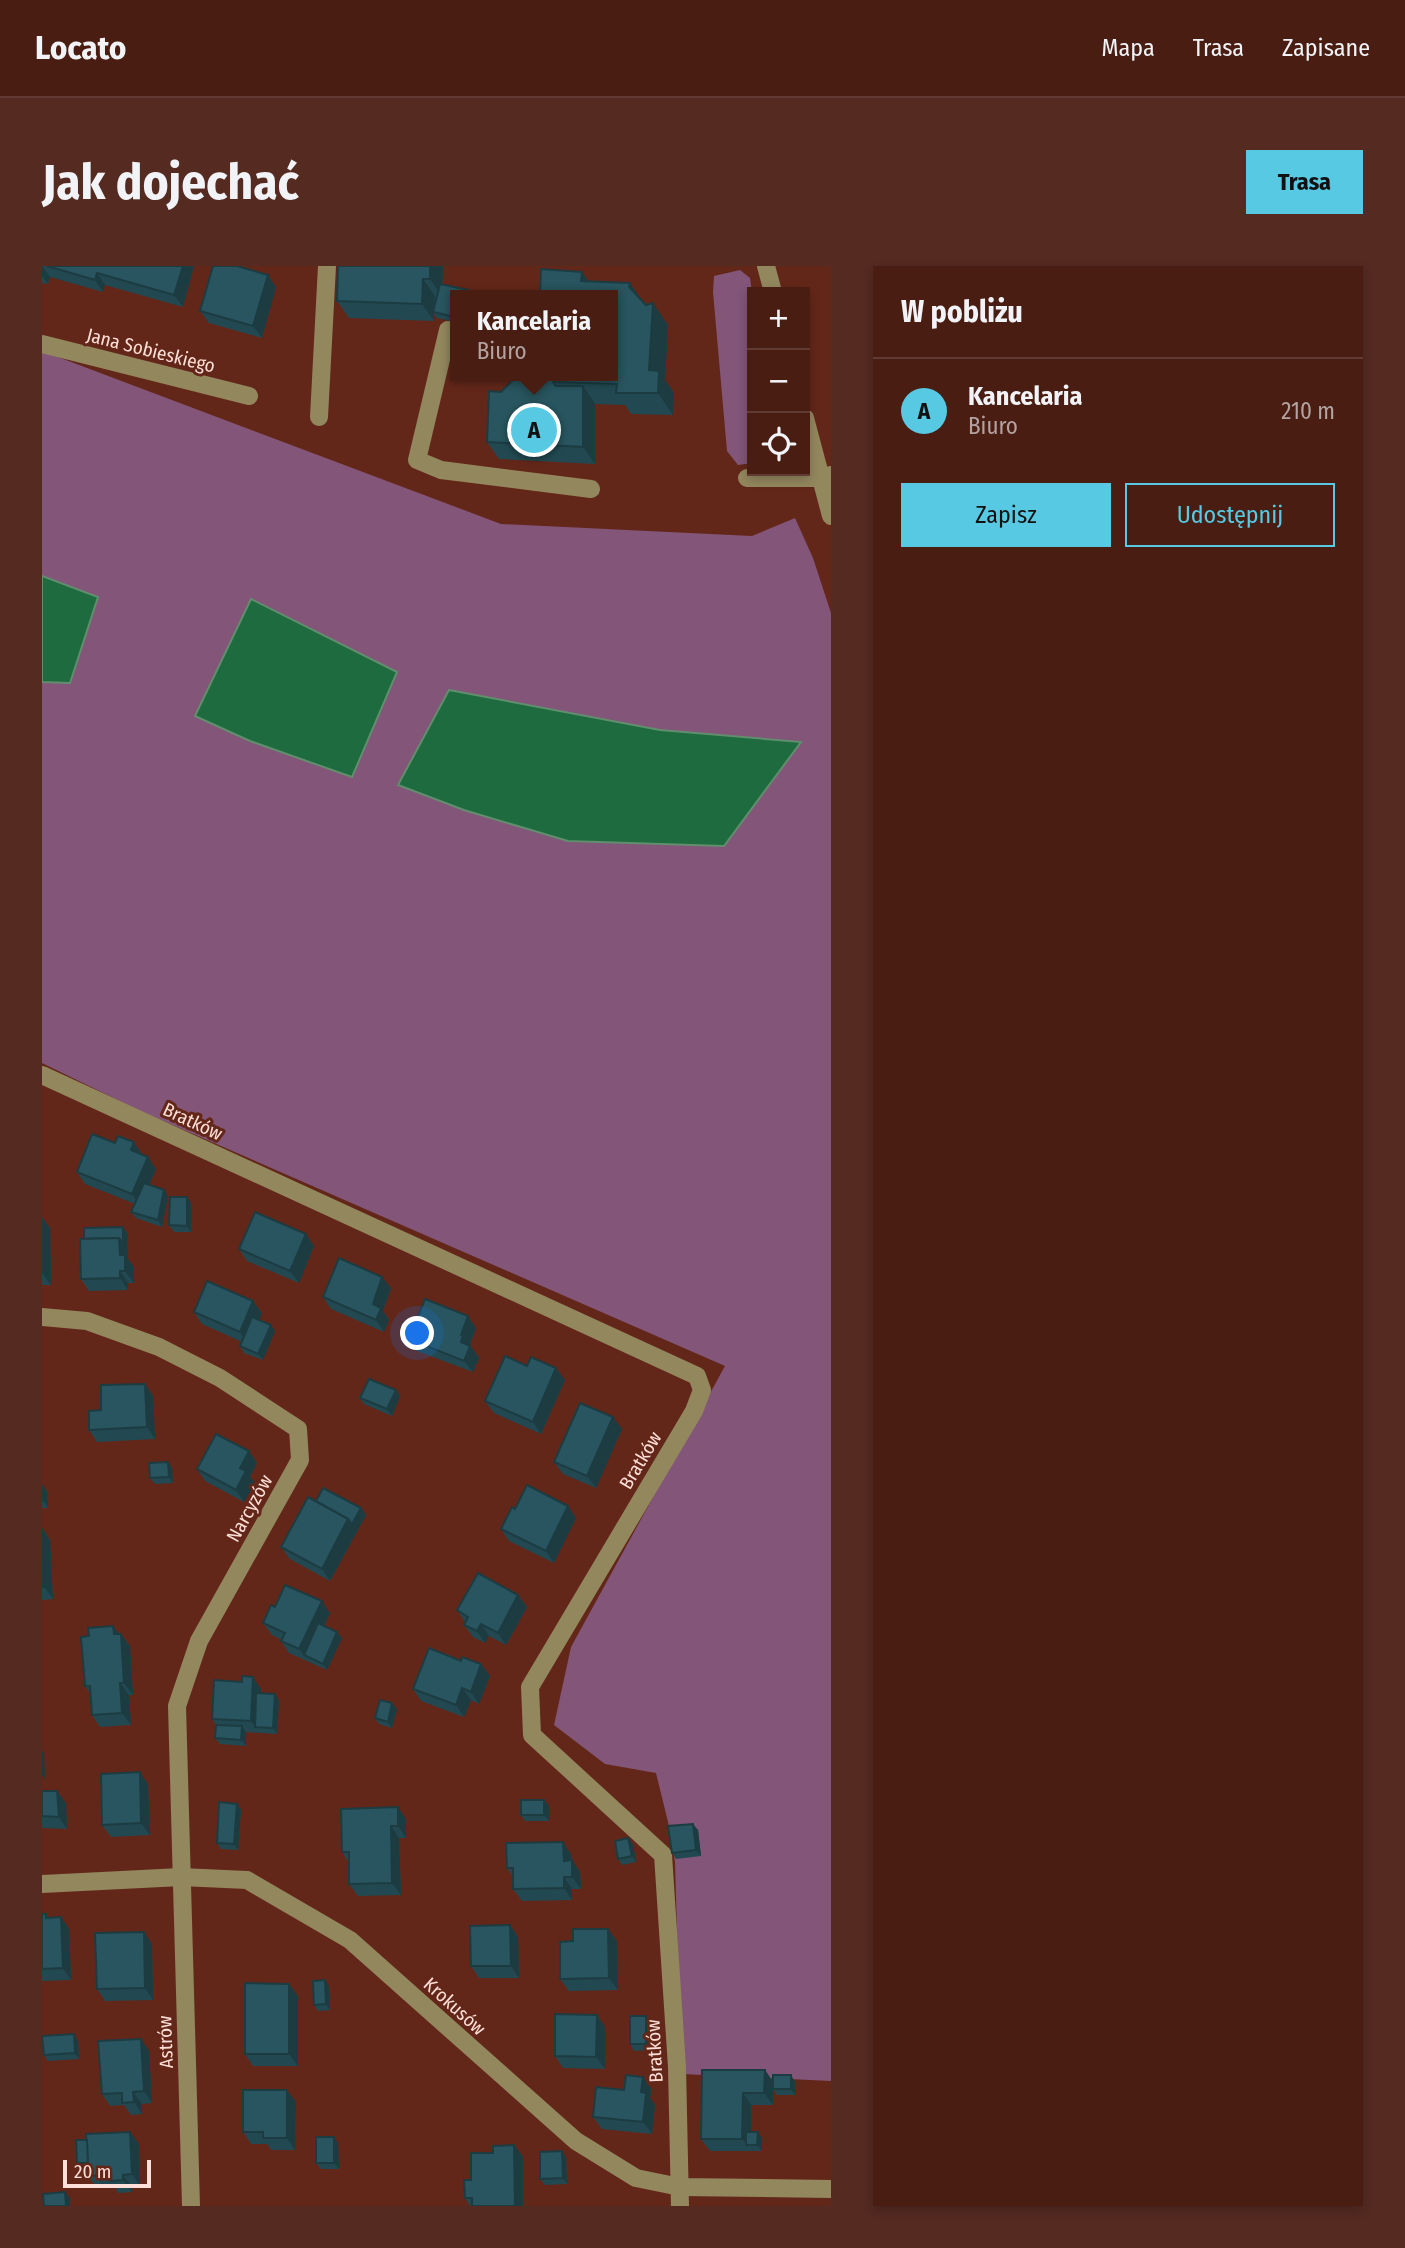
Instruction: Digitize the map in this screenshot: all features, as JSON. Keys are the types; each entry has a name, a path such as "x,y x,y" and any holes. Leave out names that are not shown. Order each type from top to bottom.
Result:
{"street":[{"path":"319,417 327,266"},
{"path":"766,266 772,287"},
{"path":"448,330 417,460 441,470 591,489"},
{"name":"Jana Sobieskiego","path":"42,344 249,396"},
{"path":"810,432 825,476 831,516"},
{"path":"747,478 825,476"},
{"name":"Bratków","path":"42,1075 697,1376 702,1390 694,1411 530,1687 532,1735 663,1854 677,2067 680,2206"},
{"name":"Narcyzów","path":"42,1317 86,1321 159,1347 220,1378 298,1429 299,1460 199,1641 177,1706 181,1877"},
{"name":"Krokusów","path":"42,1884 181,1877 247,1880 349,1940 576,2141 636,2178 680,2187 831,2189"},
{"name":"Astrów","path":"181,1877 191,2206"}],"shaded area":[{"path":"740,270 750,278 751,287 747,287 747,464 738,465 727,451 713,292 714,276"},
{"path":"42,351 501,524 752,536 795,518 813,558 831,613 831,2081 681,2074 675,1862 656,1773 605,1764 554,1725 571,1647 725,1366 136,1109 42,1063"},
{"path":"42,576 98,597 70,683 42,682"},
{"path":"251,599 397,672 352,777 250,741 195,716"},
{"path":"449,690 660,730 801,742 724,846 568,841 464,810 398,785"}],"building":[{"path":"47,266 183,266 174,295 97,273 95,280"},
{"path":"213,266 237,266 268,275 253,326 200,311"},
{"path":"338,266 430,266 430,279 423,279 422,304 337,301"},
{"path":"541,269 582,272 581,281 630,283 629,287 646,305 653,303 649,370 659,371 658,393 616,393 617,384 553,382 618,381 618,290 540,290"},
{"path":"440,284 468,290 450,290 450,316 433,312"},
{"path":"512,381 553,381 556,386 583,386 583,447 487,442 489,391 501,392"},
{"path":"92,1134 115,1143 118,1136 134,1142 131,1150 148,1157 132,1194 77,1172"},
{"path":"144,1183 164,1190 158,1220 131,1212"},
{"path":"170,1197 187,1197 187,1226 169,1225"},
{"path":"255,1212 306,1234 290,1271 239,1249"},
{"path":"123,1227 123,1243 119,1238 84,1239 84,1228"},
{"path":"119,1238 120,1255 125,1255 125,1271 120,1271 120,1278 81,1279 80,1239"},
{"path":"339,1258 382,1277 373,1304 381,1308 376,1320 323,1297"},
{"path":"207,1281 253,1301 240,1332 194,1312"},
{"path":"425,1299 468,1316 461,1335 461,1342 470,1346 464,1361 409,1339"},
{"path":"252,1317 271,1325 258,1354 240,1346"},
{"path":"505,1356 527,1366 531,1357 556,1368 533,1422 485,1401"},
{"path":"369,1379 396,1390 387,1409 360,1398"},
{"path":"145,1384 147,1427 89,1430 89,1411 101,1410 101,1385"},
{"path":"580,1403 613,1417 587,1476 554,1462"},
{"path":"216,1434 249,1451 240,1468 246,1471 236,1490 197,1469"},
{"path":"168,1462 169,1477 150,1478 149,1463"},
{"path":"527,1485 568,1506 546,1551 501,1529"},
{"path":"323,1488 361,1508 352,1524 316,1501"},
{"path":"308,1497 348,1519 322,1569 281,1547"},
{"path":"42,1528 44,1587 42,1587"},
{"path":"478,1573 518,1595 498,1633 481,1624 477,1631 464,1625 468,1617 457,1610"},
{"path":"285,1585 322,1601 299,1649 281,1641 285,1633 263,1623 271,1605 275,1607"},
{"path":"318,1623 337,1632 323,1664 304,1655"},
{"path":"113,1626 114,1634 121,1634 124,1683 120,1683 122,1713 92,1715 90,1686 85,1686 81,1637 89,1636 88,1628"},
{"path":"429,1648 461,1661 462,1657 481,1664 471,1692 462,1688 456,1705 413,1689"},
{"path":"242,1676 253,1677 251,1721 212,1719 214,1680 242,1682"},
{"path":"256,1693 275,1694 273,1728 255,1727"},
{"path":"380,1700 392,1703 388,1722 375,1718"},
{"path":"216,1725 242,1726 241,1740 215,1738"},
{"path":"140,1772 141,1823 102,1825 101,1774"},
{"path":"42,1791 57,1791 59,1817 42,1816"},
{"path":"521,1800 544,1800 544,1815 521,1815"},
{"path":"219,1802 237,1804 234,1844 217,1843"},
{"path":"398,1807 398,1826 391,1826 392,1883 349,1884 349,1852 342,1852 341,1809"},
{"path":"693,1824 696,1850 672,1853 668,1826"},
{"path":"628,1838 632,1856 618,1859 615,1841"},
{"path":"563,1842 564,1861 572,1860 572,1877 564,1877 564,1888 513,1889 513,1868 507,1868 506,1843"},
{"path":"42,1914 46,1914 46,1918 61,1917 63,1968 42,1969"},
{"path":"510,1925 511,1966 471,1966 470,1926"},
{"path":"573,1929 608,1929 609,1978 560,1979 560,1942 573,1941"},
{"path":"144,1932 145,1988 97,1989 95,1933"},
{"path":"325,1980 326,2004 314,2005 313,1981"},
{"path":"245,1983 289,1984 289,2054 245,2054"},
{"path":"555,2014 597,2015 596,2057 555,2056"},
{"path":"630,2016 646,2016 646,2044 630,2044"},
{"path":"74,2034 75,2053 44,2055 42,2036"},
{"path":"141,2039 144,2091 133,2092 134,2102 122,2103 122,2093 102,2094 98,2041"},
{"path":"702,2070 765,2070 764,2093 743,2093 742,2139 701,2139"},
{"path":"626,2075 643,2077 641,2092 646,2093 643,2122 593,2117 596,2087 624,2090"},
{"path":"773,2075 791,2075 791,2089 773,2089"},
{"path":"243,2090 287,2090 287,2138 263,2138 263,2132 243,2132"},
{"path":"130,2132 132,2174 123,2175 123,2180 110,2181 110,2175 88,2176 86,2134"},
{"path":"746,2132 758,2132 757,2145 746,2145"},
{"path":"316,2137 334,2137 334,2163 316,2163"},
{"path":"76,2140 87,2140 88,2163 77,2163"},
{"path":"514,2145 515,2206 472,2206 472,2198 465,2198 464,2180 471,2180 471,2153 493,2153 493,2146"},
{"path":"562,2151 563,2178 540,2179 540,2152"},
{"path":"65,2192 66,2206 44,2206 43,2194"}],"place":[{"name":"Kancelaria","path":"534,430"}]}
